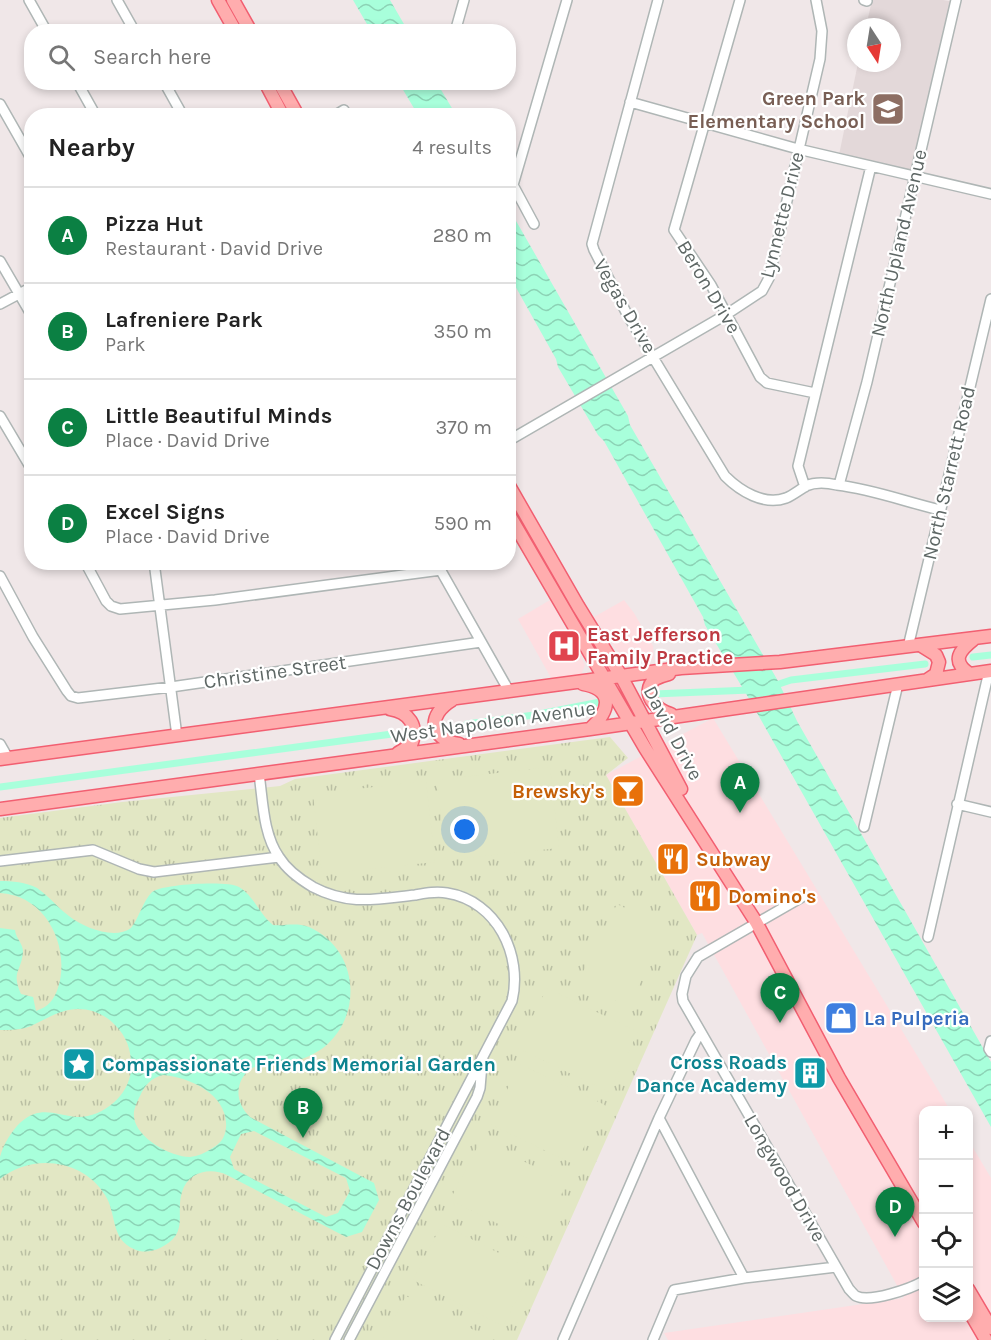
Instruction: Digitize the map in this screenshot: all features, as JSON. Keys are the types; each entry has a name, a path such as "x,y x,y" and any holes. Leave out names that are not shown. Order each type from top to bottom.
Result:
{"main road":[{"path":"218,0 232,24"},
{"path":"233,0 246,24"},
{"path":"269,90 280,108"},
{"path":"283,90 294,108"},
{"name":"David Drive","path":"516,498 621,676 728,877"},
{"name":"David Drive","path":"516,527 631,723 756,922 839,1078 919,1214"},
{"name":"West Napoleon Avenue","path":"4,758 681,668 780,662 991,636"},
{"path":"970,674 958,661 958,655 961,649 975,638"},
{"path":"914,646 936,656 939,662 936,674 926,680"},
{"path":"677,715 657,709 651,702 650,688 654,680 681,668"},
{"name":"West Napoleon Avenue","path":"0,809 590,729 990,671"},
{"path":"575,682 594,686 602,692 606,703 606,710 600,720 590,729"},
{"path":"456,698 438,711 435,725 442,739 450,743 466,745"},
{"path":"384,708 402,712 410,718 414,726 415,733 411,745 391,756"},
{"path":"973,1296 991,1328"},
{"path":"973,1316 986,1340"}],"street":[{"path":"29,0 42,24"},
{"path":"117,0 130,24"},
{"path":"457,24 464,0"},
{"path":"516,175 567,0"},
{"name":"Vegas Drive","path":"658,0 592,244 628,315 725,476 735,485 750,494 768,500 785,498 805,486 822,483 839,485 940,510"},
{"name":"Beron Drive","path":"740,0 674,230 711,285 760,377 767,382 815,393"},
{"name":"Lynnette Drive","path":"516,436 727,314 762,291 769,278 819,60 822,31 816,0"},
{"name":"North Upland Avenue","path":"839,485 867,382 956,0"},
{"path":"81,90 91,108"},
{"path":"168,90 179,108"},
{"path":"630,102 798,149 991,194"},
{"path":"0,104 24,146"},
{"path":"805,486 798,466 871,166"},
{"path":"516,191 534,224"},
{"path":"0,261 24,302"},
{"path":"0,304 24,291"},
{"name":"North Starrett Road","path":"914,646 940,510 991,299"},
{"path":"0,416 24,456"},
{"path":"90,570 110,604 120,609 215,600 412,570"},
{"path":"155,570 177,736"},
{"path":"440,570 509,691"},
{"name":"Christine Street","path":"0,576 33,637 70,695 81,698 481,642"},
{"path":"928,936 957,804 990,671"},
{"path":"864,827 898,684"},
{"path":"0,744 4,758"},
{"name":"Downs Boulevard","path":"259,774 267,829 279,858 297,876 323,892 340,898 363,901 433,892 460,897 485,911 495,921 508,943 515,975 512,1001 335,1340"},
{"path":"957,804 991,812"},
{"path":"0,861 93,850 139,869 154,872 279,858"},
{"path":"756,922 802,897"},
{"name":"Longwood Drive","path":"756,922 698,957 686,976 682,1001 849,1289 855,1296 862,1298 896,1293 919,1283"},
{"path":"563,1340 658,1118 701,1033"},
{"path":"991,1041 989,1049 991,1052"},
{"name":"Downs Boulevard","path":"349,1340 477,1097 480,1088 482,1059"},
{"path":"658,1118 744,1278"},
{"path":"653,1340 674,1290 744,1278 836,1267"}],"shaded area":[{"name":"Green Park Elementary School","path":"872,0 954,2 913,171 839,155 856,72 901,72 901,18 868,18"},
{"path":"550,600 585,665 581,675 553,679 518,619"},
{"path":"624,600 653,646 654,660 625,662 594,617"},
{"path":"713,718 948,1106 919,1106 919,1322 973,1322 973,1148 991,1178 991,1340 668,1340 664,1333 904,1298 702,933 697,935 606,775"}],"green space":[{"path":"610,737 628,758 606,775 697,935 517,1340 0,1340 0,818 122,802 280,786 295,779"},
{"path":"550,767 559,848 446,860 437,780"},
{"path":"426,781 435,862 322,874 313,794"},
{"path":"617,904 667,929 628,1007 578,982"},
{"path":"547,988 638,1032 609,1092 517,1048"},
{"path":"520,1064 605,1105 575,1165 490,1124"},
{"path":"481,1140 567,1183 537,1243 450,1200"},
{"path":"442,1224 532,1270 503,1326 413,1280"},
{"path":"406,1296 494,1340 382,1340"}],"water":[{"path":"353,0 390,0 404,24 367,24"},
{"path":"403,90 441,90 452,108 414,108"},
{"path":"516,221 628,416 630,425 778,681 797,721 991,1062 991,1127 705,625 703,617 604,441 598,435 558,367 556,359 516,288"},
{"path":"0,881 28,884 37,888 65,913 83,925 108,933 117,933 131,928 149,896 158,889 195,884 233,885 249,895 273,925 295,924 309,927 326,937 338,951 346,967 350,984 350,1001 345,1019 336,1035 323,1048 306,1058 256,1066 251,1069 242,1078 239,1096 242,1107 250,1117 374,1183 379,1200 362,1232 346,1237 227,1175 214,1171 200,1173 185,1185 180,1200 180,1223 175,1236 157,1249 147,1252 140,1251 126,1245 121,1239 105,1195 95,1183 71,1167 41,1163 27,1165 0,1179 1,1152 11,1133 21,1122 42,1112 77,1117 96,1114 120,1097 129,1080 131,1064 130,1052 123,1035 107,1018 88,1010 66,1011 27,1027 0,1030 0,928 15,930 22,946 22,959 17,976 18,986 21,994 33,997 36,1011 47,1005 58,988 61,956 51,926 42,913 30,903 16,896 0,893","holes":["163,1075 185,1079 215,1097 225,1116 226,1128 223,1138 217,1145 199,1155 182,1156 164,1150 141,1132 134,1117 137,1103 149,1082","254,1131 346,1178 350,1191 338,1213 326,1217 234,1169 230,1157 241,1134"]}],"waterway":[{"path":"973,657 991,655"},
{"path":"770,687 791,680 925,664"},
{"path":"654,694 750,690"},
{"path":"467,724 534,715 600,702"},
{"path":"0,787 392,734"}],"place":[{"name":"Green Park Elementary School","path":"888,109"},
{"name":"East Jefferson Family Practice","path":"564,646"},
{"name":"Brewsky's","path":"628,791"},
{"name":"Pizza Hut","path":"740,813"},
{"name":"Subway","path":"673,859"},
{"name":"Domino's","path":"705,896"},
{"name":"La Pulperia","path":"841,1018"},
{"name":"Little Beautiful Minds","path":"780,1023"},
{"name":"Compassionate Friends Memorial Garden","path":"79,1064"},
{"name":"Cross Roads Dance Academy","path":"810,1073"},
{"name":"Lafreniere Park","path":"303,1138"},
{"name":"Excel Signs","path":"895,1237"}]}
